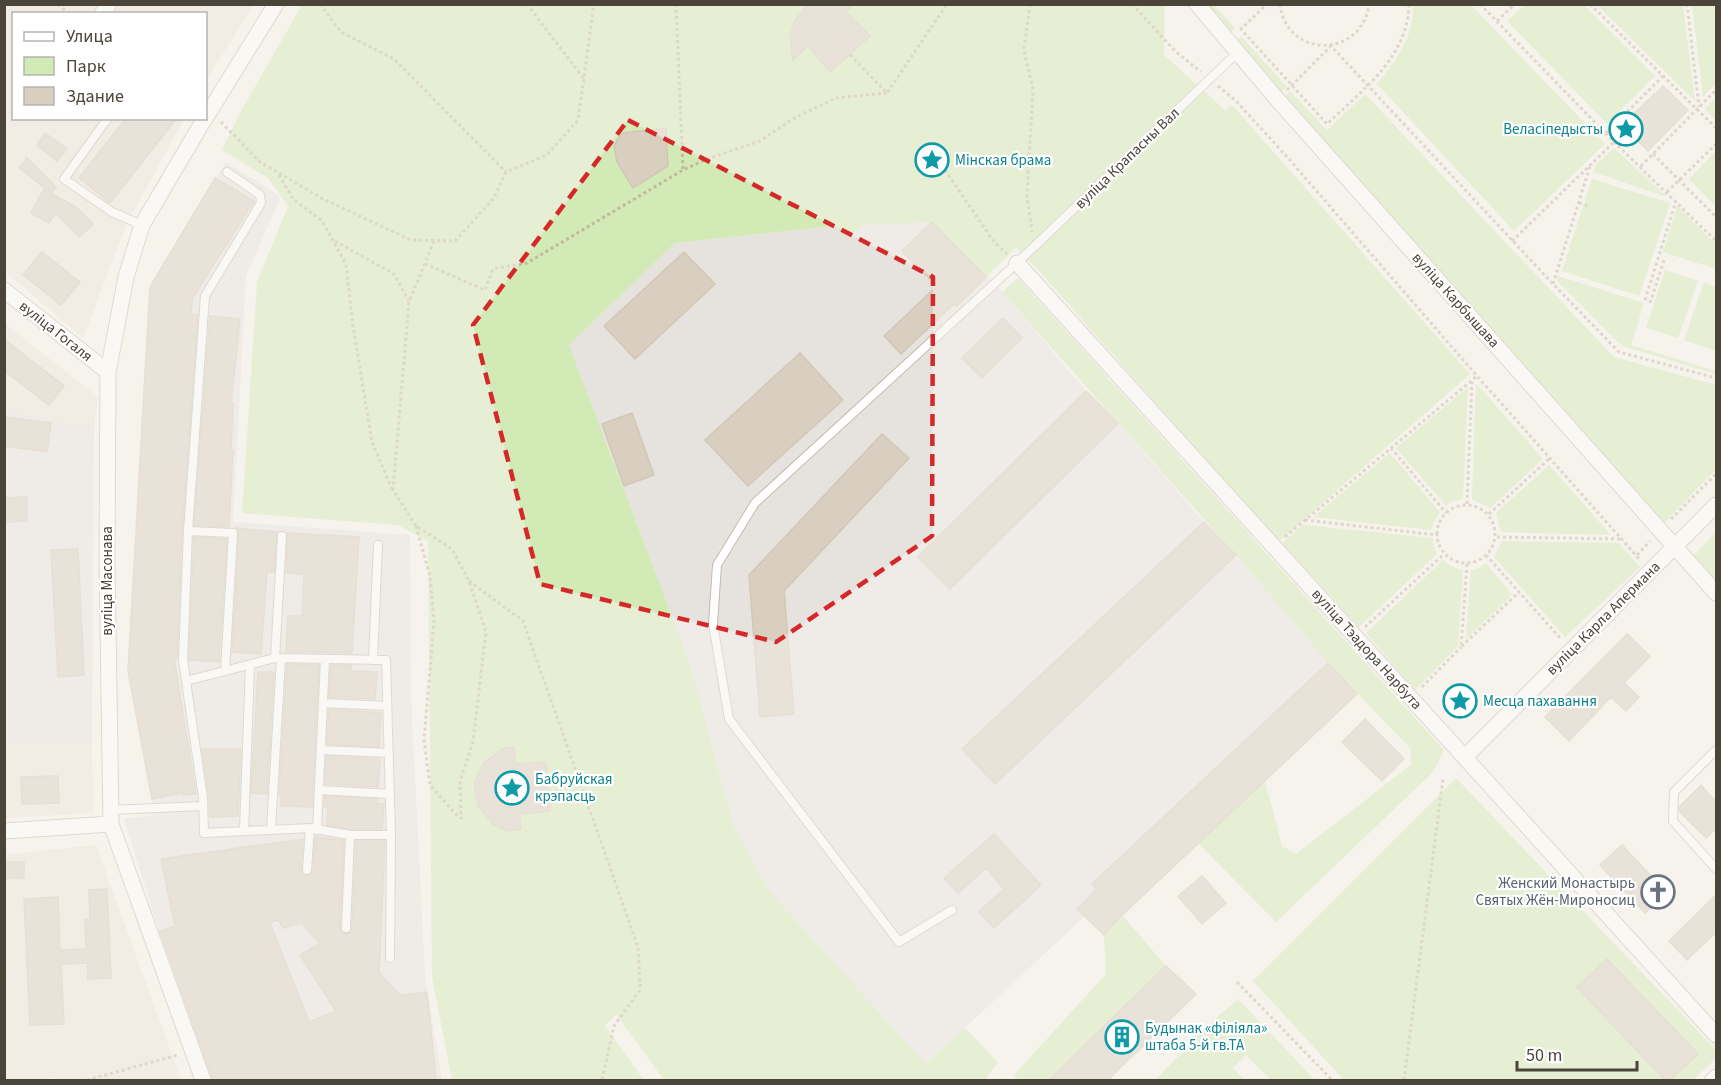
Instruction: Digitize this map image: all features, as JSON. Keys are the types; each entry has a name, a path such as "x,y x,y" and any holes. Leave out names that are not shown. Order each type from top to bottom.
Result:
{"street":[{"name":"вуліца Масонава","path":"207,111 276,4"},
{"name":"вуліца Карбышава","path":"1197,4 1276,98 1716,593"},
{"name":"вуліца Масонава","path":"202,120 142,225 126,277 108,372 107,559 110,817 202,1080"},
{"name":"вуліца Тэадора Нарбута","path":"1017,263 1716,1035"},
{"name":"вуліца Гогаля","path":"5,292 108,372"},
{"name":"вуліца Карла Апермана","path":"1465,757 1716,505"},
{"path":"4,831 110,817"},
{"path":"1713,1080 1716,1077"}],"lane":[{"name":"вуліца Крапасны Вал","path":"952,910 898,942 729,719 713,624 717,565 755,503 1017,263 1237,53"},
{"path":"107,120 64,179 112,212 142,225"},
{"path":"226,172 260,195 261,203 205,296 188,531 183,660 203,806 204,833 313,829 350,835 391,835"},
{"path":"188,531 232,533 225,671"},
{"path":"271,830 282,536"},
{"path":"373,660 378,545"},
{"path":"186,681 278,658 386,660 391,835 390,958"},
{"path":"307,870 319,790 325,659"},
{"path":"244,831 250,665"},
{"path":"323,703 387,706"},
{"path":"321,750 388,753"},
{"path":"1716,750 1674,792 1673,821 1716,869"},
{"path":"319,790 390,794"},
{"path":"110,817 203,806"},
{"path":"346,928 350,835"}],"path":[{"path":"320,4 341,32 394,59 506,172"},
{"path":"527,4 584,79"},
{"path":"207,114 260,162 323,199 411,240 454,241 494,198 506,172 547,155 578,120 594,4"},
{"path":"676,4 683,170"},
{"path":"425,264 485,290 493,270 526,262 683,170 707,159 760,141 796,117 836,99 887,93 947,4"},
{"path":"1030,4 1024,50 1033,90 1027,195 1034,247"},
{"path":"1132,4 1175,51 1236,101 1650,571"},
{"path":"1227,41 1267,4"},
{"path":"1280,4 1284,20 1296,36 1314,45 1331,46 1344,42 1360,30 1369,4"},
{"path":"1233,21 1327,124 1393,58 1405,34 1410,4"},
{"path":"1480,4 1606,134 1716,241"},
{"path":"1497,21 1515,4"},
{"path":"1590,4 1716,128"},
{"path":"1687,4 1698,108"},
{"path":"1331,46 1512,241 1618,351 1716,378"},
{"path":"1276,98 1292,86 1331,46"},
{"path":"850,55 887,93"},
{"path":"1606,134 1663,76"},
{"path":"1641,166 1716,90"},
{"path":"1512,241 1614,142"},
{"path":"1667,192 1716,144"},
{"path":"1653,154 1716,217"},
{"path":"1553,284 1591,163"},
{"path":"945,170 994,242 1017,263"},
{"path":"278,173 293,199 322,221 346,264 353,326 372,442 393,490 416,526 430,576 434,622 424,740 430,785 460,819 460,781 473,742 486,632 469,581 452,549 416,526"},
{"path":"1652,298 1645,298 1676,201"},
{"path":"1579,203 1589,206"},
{"path":"333,240 394,274 409,302"},
{"path":"393,490 409,302 435,241"},
{"path":"1650,303 1665,257"},
{"path":"1278,543 1477,376"},
{"path":"1467,505 1472,380"},
{"path":"1391,448 1446,513"},
{"path":"1489,514 1550,458"},
{"path":"1637,555 1716,474"},
{"path":"1467,505 1477,507 1489,514 1497,537 1486,555 1476,562 1467,564 1455,561 1444,554 1438,544 1437,535 1439,523 1446,513 1454,508 1467,505"},
{"path":"1305,520 1437,535"},
{"path":"1497,537 1622,539"},
{"path":"1359,632 1444,554"},
{"path":"1486,555 1565,644"},
{"path":"1461,647 1467,564"},
{"path":"469,581 524,621 638,947 640,990 614,1026 602,1080"},
{"path":"1415,694 1519,592"},
{"path":"1404,1080 1443,778"},
{"path":"1237,982 1332,1080"},
{"path":"87,1080 192,1051"}],"highlighted area":[{"path":"628,120 933,277 932,536 776,642 540,584 473,325"}],"shaded area":[{"path":"4,5 254,5 207,78 207,12 12,12 12,120 183,120 126,225 83,338 5,272"},
{"path":"226,162 281,197 246,276 233,522 410,535 411,697 425,975 442,1080 212,1080 159,931 124,819 153,815 128,671 150,287"},
{"path":"932,222 995,283 1086,391 1118,423 1357,694 1122,915 1085,916 926,1064 770,892 734,827 689,661 569,345 675,243 833,226"},
{"path":"4,323 98,397 94,427 5,410"},
{"path":"5,410 94,427 92,746 5,743"},
{"path":"5,743 92,746 93,813 5,818"},
{"path":"96,845 181,1080 59,1080 57,1077 5,1080 4,855"},
{"path":"4,965 8,965 16,1080 5,1080"}],"green space":[{"path":"302,5 1165,5 1164,55 1225,110 1232,105 1470,374 1278,542 1041,273 1016,248 986,277 932,222 862,225 849,235 833,226 675,243 569,345 689,661 734,827 770,892 926,1064 965,1028 998,1062 985,1080 664,1080 616,1014 605,1026 644,1080 452,1080 432,977 428,541 398,525 242,513 257,282 288,206 268,178 222,150 240,113"},
{"path":"1203,5 1214,5 1235,28 1228,36"},
{"path":"1413,5 1471,5 1605,144 1514,231 1377,84 1403,47 1411,27"},
{"path":"1525,5 1584,5 1655,76 1607,124 1507,21"},
{"path":"1597,5 1683,5 1695,101"},
{"path":"1692,5 1716,5 1716,83 1703,97"},
{"path":"1241,36 1287,87 1278,95 1234,42"},
{"path":"1290,91 1327,130 1365,94 1614,357 1716,385 1716,469 1663,524 1282,99"},
{"path":"1716,97 1716,121 1705,109"},
{"path":"1614,148 1667,197 1593,172 1596,165"},
{"path":"1716,151 1716,207 1689,179"},
{"path":"1592,179 1670,203 1639,296 1562,271"},
{"path":"1677,206 1716,244 1716,269 1663,252"},
{"path":"1665,270 1698,281 1678,338 1646,328"},
{"path":"1558,276 1644,303 1631,345 1716,371 1716,374 1622,346 1557,281"},
{"path":"1018,278 1444,750 1433,772 1276,922 1198,843 1265,781 1282,846 1296,854 1412,764 1410,748 1328,663 1236,555 1002,292"},
{"path":"1704,282 1716,287 1716,351 1684,340"},
{"path":"1476,383 1543,459 1490,508 1472,499"},
{"path":"1468,387 1463,499 1446,506 1396,448"},
{"path":"1390,453 1440,512 1431,530 1313,517"},
{"path":"1549,465 1611,535 1501,532 1496,513"},
{"path":"1303,525 1433,538 1433,546 1437,554 1359,627 1282,543"},
{"path":"1716,532 1716,582 1694,555"},
{"path":"1502,541 1619,543 1640,567 1565,637 1494,557"},
{"path":"1443,560 1450,566 1463,570 1458,646 1415,690 1366,633"},
{"path":"1486,563 1512,595 1466,639 1471,570"},
{"path":"1456,778 1716,1050 1716,1058 1693,1080 1670,1080 1697,1054 1607,959 1577,988 1665,1080 1344,1080 1253,981"},
{"path":"1122,915 1166,966 1049,1080 1019,1080 1014,1075 1106,974 1104,935"},
{"path":"1238,999 1315,1080 1271,1080 1246,1055 1233,1068 1245,1080 1155,1080 1216,1018"}],"building":[{"path":"809,4 852,4 846,12 870,36 830,72 808,46 793,60 790,36 795,20"},
{"path":"1663,86 1688,110 1648,151 1622,125"},
{"path":"124,120 175,120 110,203 79,178"},
{"path":"666,128 668,166 633,188 617,162 614,147 617,140 623,133"},
{"path":"45,133 67,149 57,161 37,145"},
{"path":"27,158 56,187 51,193 19,168"},
{"path":"215,178 254,201 192,299 191,314 198,315 182,531 177,658 174,658 196,794 183,795 182,793 152,799 128,671 150,287"},
{"path":"44,189 76,207 93,224 79,237 55,213 49,223 31,213"},
{"path":"932,222 986,277 957,306 954,304 901,354 884,336 937,286 902,251"},
{"path":"42,252 80,282 61,305 23,275"},
{"path":"684,252 715,284 635,359 604,326"},
{"path":"210,316 240,319 231,403 233,403 231,450 233,450 229,527 194,525"},
{"path":"1003,318 1022,338 982,378 962,358"},
{"path":"4,339 64,386 49,405 4,371"},
{"path":"800,353 843,400 748,486 705,440"},
{"path":"1086,391 1118,423 950,589 918,557"},
{"path":"632,413 654,475 624,486 602,424"},
{"path":"4,417 51,423 47,452 4,446"},
{"path":"882,434 909,458 784,591 794,714 760,717 749,575"},
{"path":"27,497 27,521 4,522 4,498"},
{"path":"1204,522 1236,555 995,784 962,749"},
{"path":"236,528 277,532 274,572 267,572 261,654 232,652 239,533"},
{"path":"287,533 359,537 352,653 286,652 288,616 302,616 304,574 286,573"},
{"path":"194,537 227,539 219,662 189,660"},
{"path":"78,549 84,675 58,677 51,550"},
{"path":"1627,634 1650,656 1624,683 1639,697 1626,711 1611,697 1569,741 1545,717"},
{"path":"1328,663 1357,694 1119,918 1104,935 1077,909 1097,889 1092,884"},
{"path":"287,664 319,665 312,807 281,806 281,795 279,795"},
{"path":"331,665 351,665 351,671 377,672 375,699 329,697"},
{"path":"258,672 274,672 267,794 251,793"},
{"path":"329,709 381,713 379,747 327,744"},
{"path":"1365,719 1404,759 1382,781 1342,742"},
{"path":"514,747 515,764 546,762 550,811 519,814 521,829 508,831 494,825 479,807 475,782 483,764 502,749"},
{"path":"202,749 241,749 238,816 210,817"},
{"path":"326,756 378,759 380,761 378,787 325,784"},
{"path":"58,776 59,803 22,804 21,777"},
{"path":"1701,785 1716,802 1716,828 1706,838 1679,811 1680,806"},
{"path":"325,796 377,799 376,803 384,804 382,829 351,829 327,825 328,807 324,807"},
{"path":"994,834 1041,885 994,928 979,912 1004,889 986,868 958,893 944,878"},
{"path":"315,837 344,840 340,928 345,934 349,933 352,928 356,841 385,841 379,973 400,995 427,992 436,1080 213,1080 160,931 175,926 161,859 303,839 301,870 303,875 307,876 313,871","holes":["278,919 283,928 301,923 320,943 300,955 336,1011 309,1022 270,923"]},
{"path":"1622,845 1667,893 1645,913 1600,865"},
{"path":"4,862 24,862 24,878 4,878"},
{"path":"1202,876 1226,903 1202,924 1178,896"},
{"path":"107,889 111,978 88,979 87,963 61,964 64,1024 30,1025 24,899 58,897 60,950 86,949 85,920 90,919 89,890"},
{"path":"1716,895 1716,932 1687,960 1669,941"},
{"path":"1607,959 1698,1054 1670,1080 1665,1080 1577,987"},
{"name":"Будынак «філіяла» штаба 5-й гв.ТА","path":"1166,966 1196,994 1108,1080 1049,1080"}],"place":[{"name":"Веласіпедысты","path":"1626,129"},
{"name":"Мінская брама","path":"932,160"},
{"name":"Месца пахавання","path":"1460,701"},
{"name":"Бабруйская крэпасць","path":"512,788"},
{"name":"Женский Монастырь Святых Жён-Мироносиц","path":"1658,892"},
{"name":"Будынак «філіяла» штаба 5-й гв.ТА","path":"1122,1037"}]}
